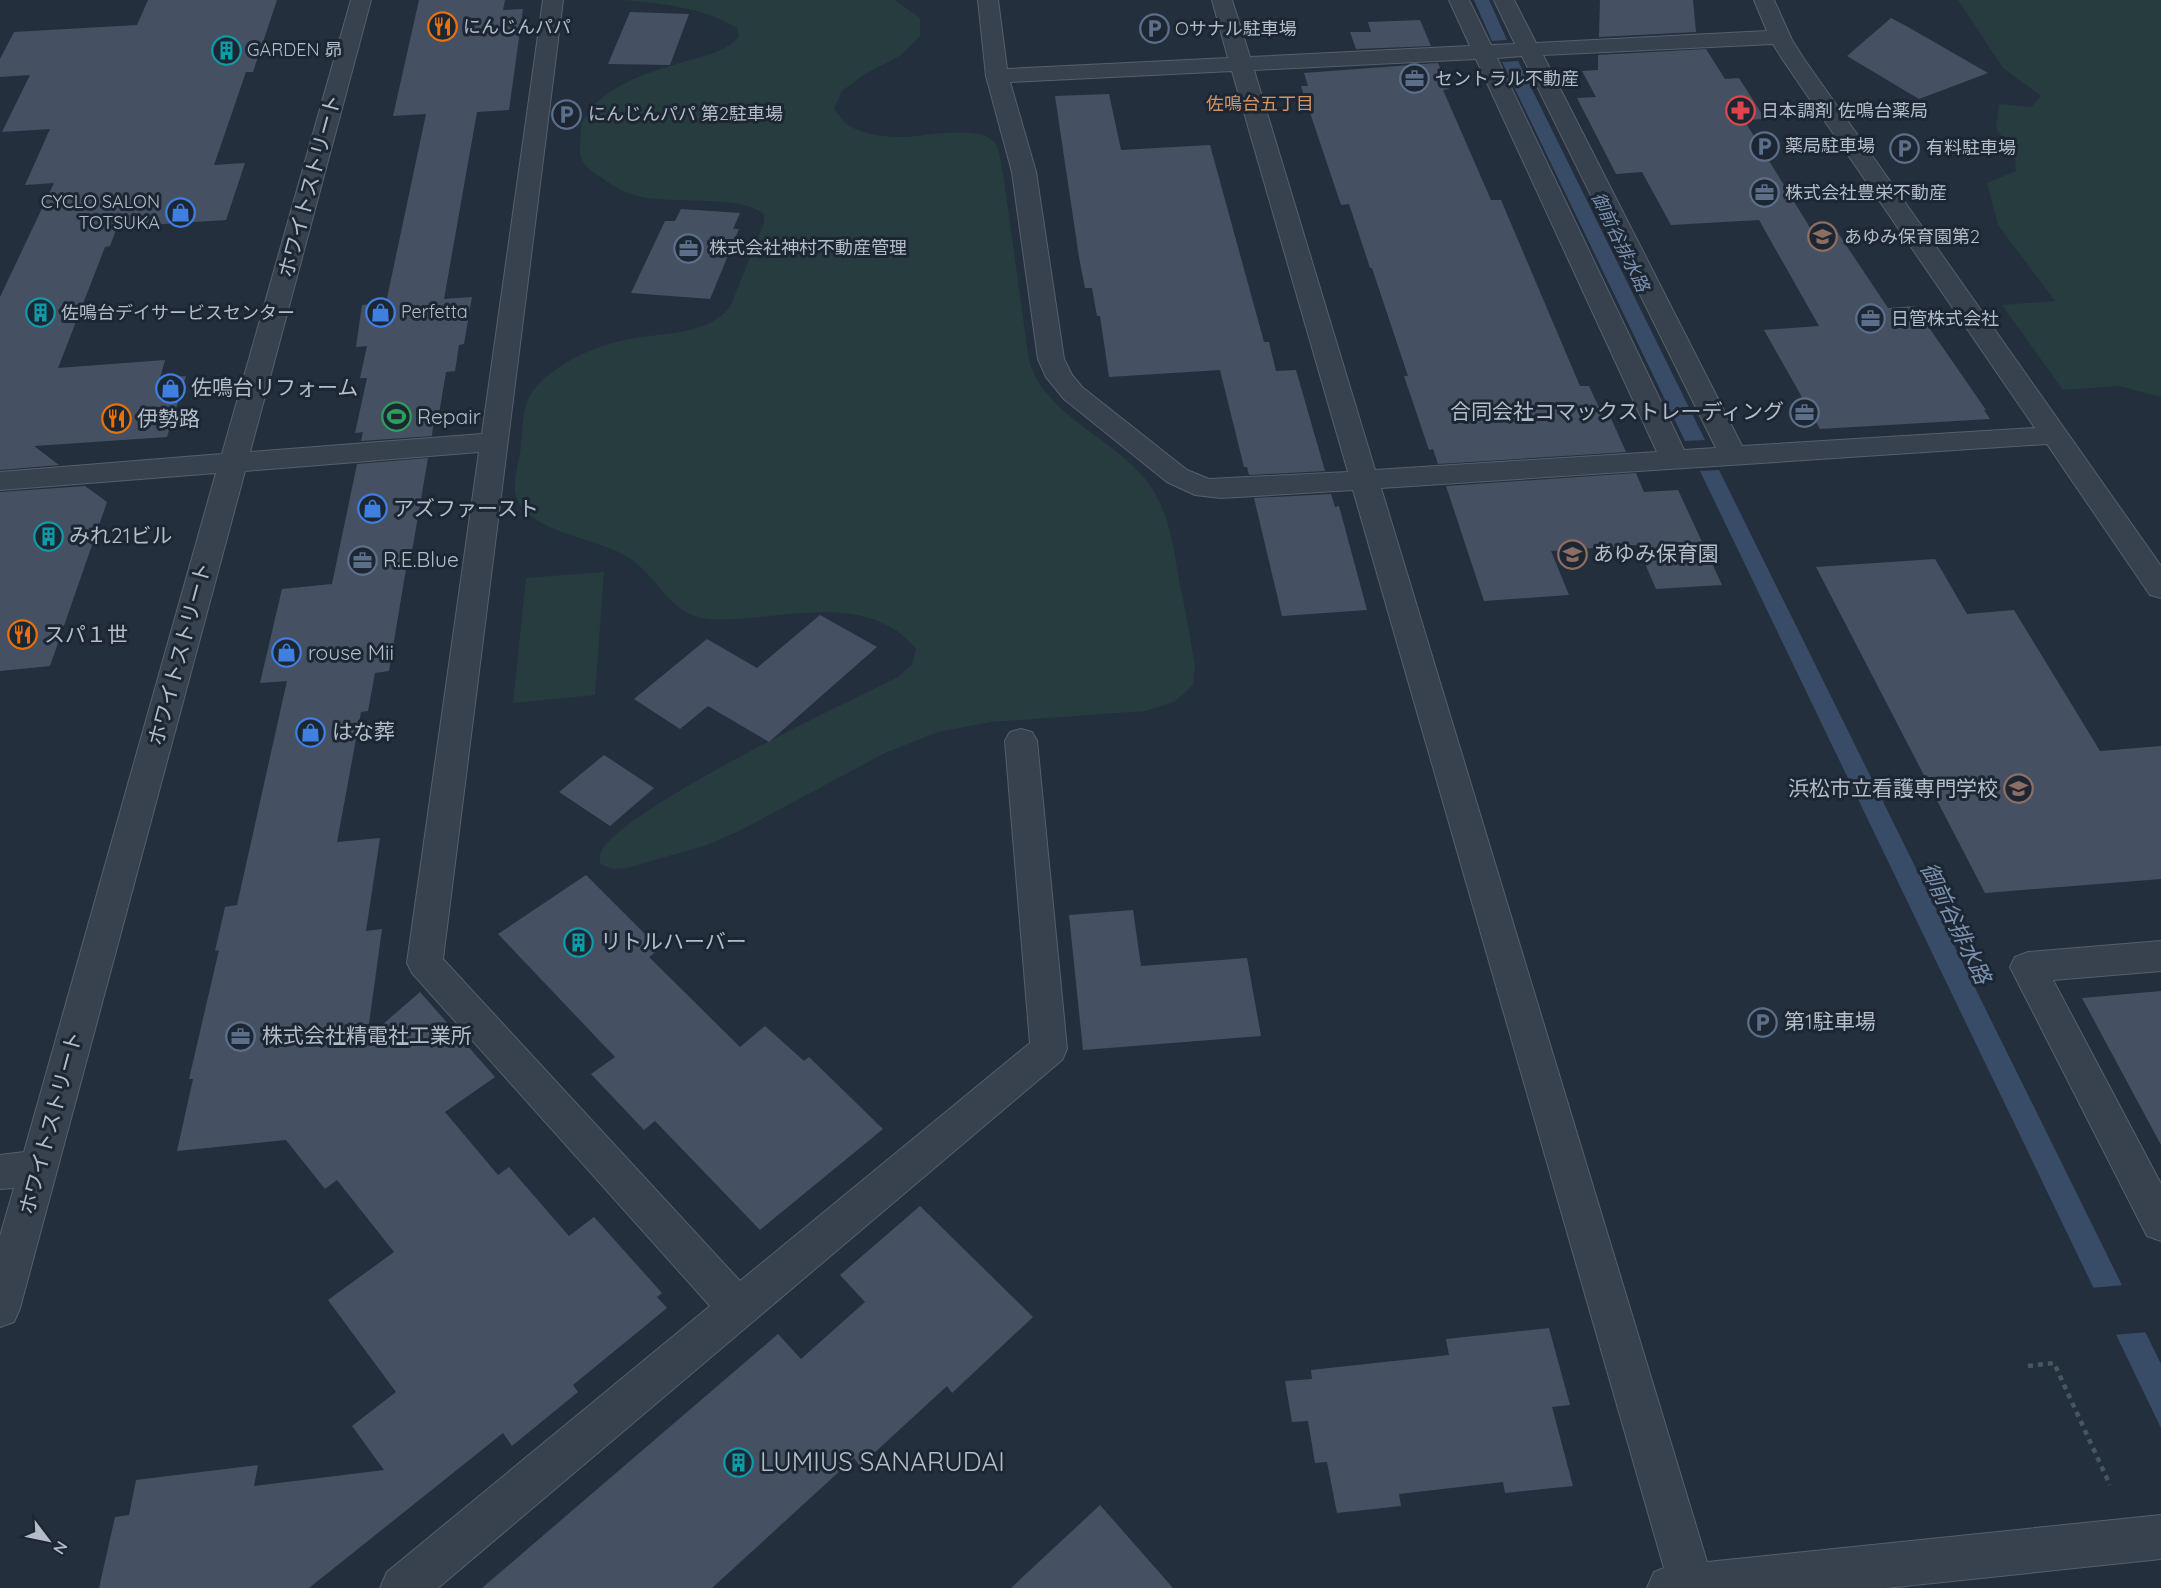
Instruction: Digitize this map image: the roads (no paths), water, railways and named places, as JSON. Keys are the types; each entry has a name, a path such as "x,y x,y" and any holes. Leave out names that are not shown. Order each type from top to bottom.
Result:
{"street":[{"name":"ホワイトストリート","path":"0,1308 361,0"},
{"path":"553,0 425,963 738,1308"},
{"path":"988,0 997,76 1024,172 1051,359 1062,382 1177,476 1190,484 1221,489 2056,435"},
{"path":"1222,0 1364,479 1681,1587 2161,1537"},
{"path":"1459,0 1674,459"},
{"path":"1504,0 1732,455"},
{"path":"1764,0 1779,37 2161,588"},
{"path":"997,76 1779,37"},
{"path":"0,481 495,442"},
{"path":"403,1588 1048,1049 1021,741"},
{"path":"2161,956 2028,967 2161,1222"},
{"path":"0,1172 39,1168"}],"water":[{"path":"1474,0 1489,0 1507,40 1492,41"},
{"path":"1518,61 1705,440 1685,441 1502,62"},
{"path":"1719,470 2161,1364 2161,1428 1700,471"}],"place":[{"name":"にんじんパパ","path":"442,27"},
{"name":"Oサナル駐車場","path":"1154,29"},
{"name":"GARDEN 昴","path":"226,50"},
{"name":"セントラル不動産","path":"1414,79"},
{"name":"日本調剤 佐鳴台薬局","path":"1740,111"},
{"name":"にんじんパパ 第2駐車場","path":"567,114"},
{"name":"薬局駐車場","path":"1764,146"},
{"name":"有料駐車場","path":"1905,148"},
{"name":"株式会社豊栄不動産","path":"1764,193"},
{"name":"CYCLO SALON TOTSUKA","path":"181,212"},
{"name":"あゆみ保育園第2","path":"1823,237"},
{"name":"株式会社神村不動産管理","path":"688,248"},
{"name":"Perfetta","path":"380,312"},
{"name":"佐鳴台デイサービスセンター","path":"40,313"},
{"name":"日管株式会社","path":"1870,319"},
{"name":"佐鳴台リフォーム","path":"170,388"},
{"name":"合同会社コマックストレーディング","path":"1805,412"},
{"name":"Repair","path":"396,417"},
{"name":"伊勢路","path":"116,419"},
{"name":"アズファースト","path":"372,509"},
{"name":"みれ21ビル","path":"48,536"},
{"name":"あゆみ保育園","path":"1572,554"},
{"name":"R.E.Blue","path":"362,560"},
{"name":"スパ１世","path":"23,635"},
{"name":"rouse Mii","path":"287,653"},
{"name":"はな葬","path":"311,732"},
{"name":"浜松市立看護専門学校","path":"2019,789"},
{"name":"リトルハーバー","path":"579,942"},
{"name":"第1駐車場","path":"1763,1022"},
{"name":"株式会社精電社工業所","path":"241,1036"},
{"name":"LUMIUS SANARUDAI","path":"739,1462"}],"district":[{"name":"佐鳴台五丁目","path":"1260,104"}],"water label":[{"name":"御前谷排水路","path":"1620,242"},
{"name":"御前谷排水路","path":"1956,923"}]}
